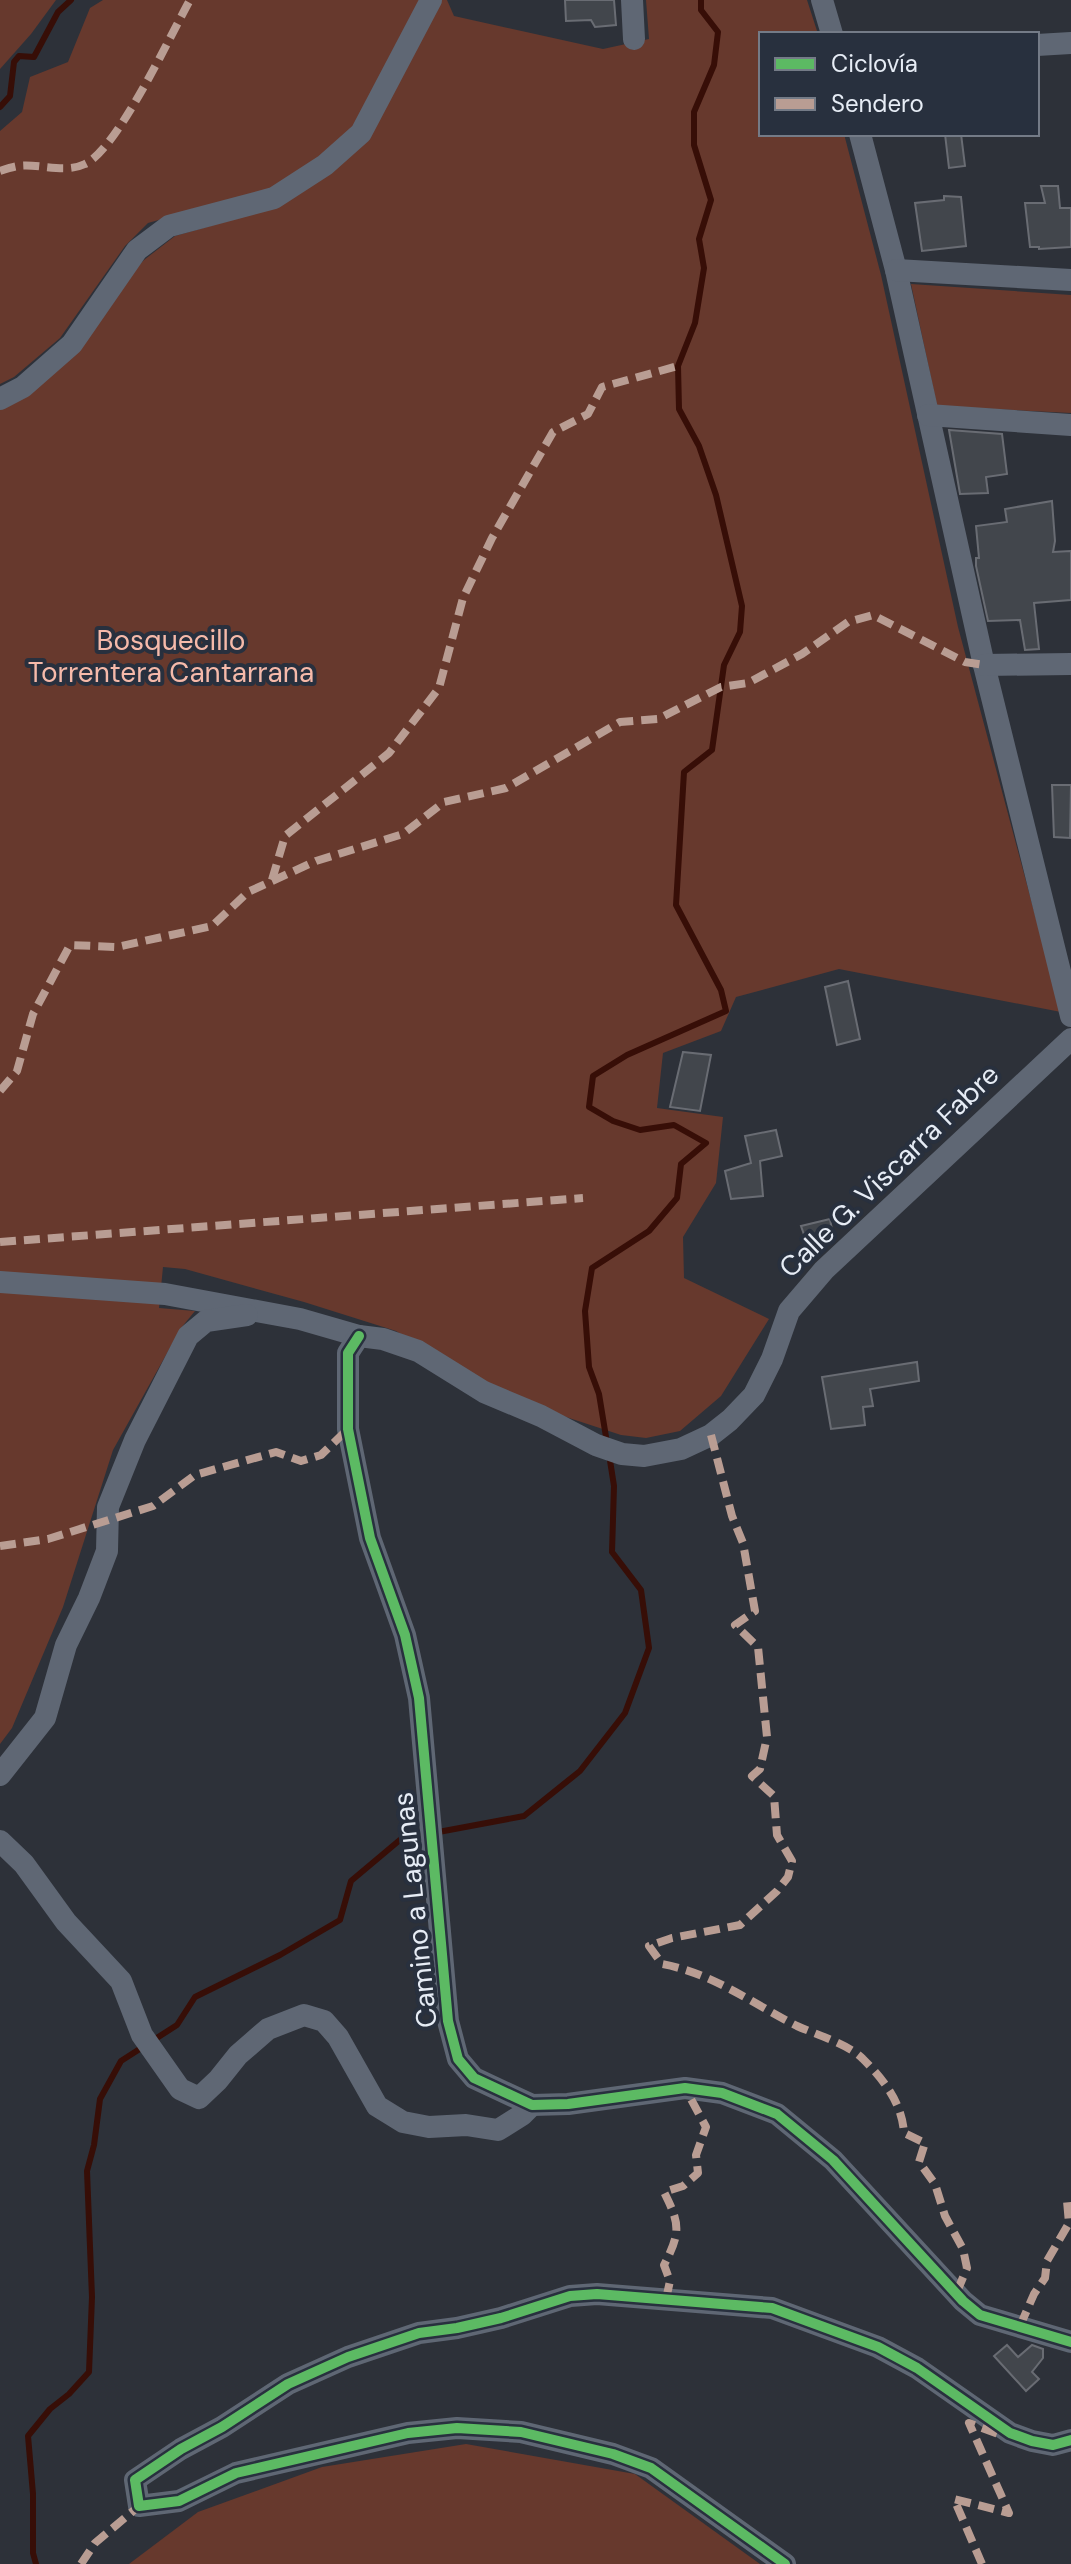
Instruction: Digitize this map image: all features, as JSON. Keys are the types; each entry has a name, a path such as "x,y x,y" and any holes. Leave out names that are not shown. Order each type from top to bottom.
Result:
{"street":[{"path":"0,399 23,387 72,344 137,250 169,226 274,198 325,165 361,133 431,0"},
{"path":"632,0 634,39"},
{"path":"822,0 831,32"},
{"path":"1039,45 1071,43"},
{"path":"861,136 896,270 984,665 1071,1016"},
{"path":"896,270 1071,280"},
{"path":"928,415 1071,425"},
{"path":"984,665 1071,664"},
{"name":"Calle G. Viscarra Fabre","path":"300,1319 359,1336 383,1339 418,1351 484,1392 541,1416 596,1445 622,1454 644,1456 681,1449 711,1435 754,1395 772,1359 789,1311 824,1270 1071,1039"},
{"path":"0,1282 165,1294 300,1319"},
{"path":"0,1775 45,1718 66,1645 107,1551 108,1507 135,1440 188,1336 206,1321 242,1315 300,1319"},
{"name":"Camino a Lagunas","path":"359,1336 348,1353 348,1429 370,1538 405,1635 419,1698 448,2021 458,2059 474,2078 532,2105 568,2104 685,2088 722,2093 777,2114 833,2160 963,2301 980,2315 1071,2342"},
{"path":"0,1841 24,1864 66,1922 121,1981 142,2035 180,2089 199,2098 238,2055 268,2029 304,2015 324,2021 338,2037 377,2106 403,2122 429,2127 466,2125 498,2130 532,2105"},
{"path":"785,2564 651,2468 613,2454 521,2432 457,2428 408,2433 236,2473 179,2501 139,2506 135,2480 288,2384 348,2357 419,2333 501,2318 570,2296 597,2294 772,2308 878,2347 917,2368 1010,2433 1053,2445 1071,2440"}],"green space":[{"path":"0,0 56,0 0,69"},
{"name":"Bosquecillo Torrentera Cantarrana","path":"103,0 447,0 454,16 603,49 649,39 646,0 807,0 817,32 759,32 759,136 845,136 881,275 958,627 1061,1012 839,969 736,997 721,1031 663,1053 657,1108 723,1117 716,1183 683,1237 684,1278 769,1319 721,1396 680,1431 646,1438 621,1435 496,1394 396,1331 185,1269 163,1267 159,1308 195,1311 181,1328 113,1450 63,1607 12,1728 0,1744 0,409 144,260 175,236 224,222 215,204 148,223 125,246 60,338 14,377 0,384 0,131 22,112 30,77 68,62 90,8"},
{"path":"911,284 1071,295 1071,413 937,406"},
{"path":"466,2444 635,2474 760,2564 129,2564 198,2512 322,2467"}],"building":[{"path":"565,0 614,0 616,25 595,27 591,20 566,21"},
{"path":"945,136 961,136 965,166 949,168"},
{"path":"1041,186 1058,186 1060,208 1071,208 1071,247 1030,247 1025,203 1045,203"},
{"path":"944,196 961,197 966,246 922,251 915,203 944,200"},
{"path":"949,430 1002,434 1007,474 986,477 988,493 960,494"},
{"path":"1052,501 1053,552 1071,551 1071,600 1034,603 1039,649 1025,650 1020,620 988,621 976,566 976,558 979,558 976,526 1007,522 1005,509"},
{"path":"1052,785 1071,785 1070,838 1054,837"},
{"path":"848,981 860,1039 837,1045 825,987"},
{"path":"683,1052 711,1055 700,1111 670,1107"},
{"path":"776,1130 782,1156 760,1161 763,1196 731,1199 725,1171 751,1163 745,1136"},
{"path":"830,1219 834,1240 808,1246 801,1226"},
{"path":"917,1362 919,1381 870,1389 873,1406 863,1407 865,1425 831,1429 822,1377"},
{"path":"1007,2345 1018,2357 1032,2345 1043,2349 1043,2358 1032,2372 1039,2379 1026,2391 994,2356"}],"waterway":[{"path":"0,107 10,96 14,62 19,56 34,57 58,12 71,0"},
{"path":"607,1443 599,1394 589,1367 585,1311 592,1268 649,1231 677,1198 681,1164 706,1143 674,1125 640,1130 613,1121 589,1107 593,1076 627,1055 726,1011 721,990 676,905 684,772 712,750 724,665 740,632 742,606 716,495 699,446 679,409 678,366 695,323 704,268 699,239 711,200 694,145 694,112 714,65 718,32 701,10 701,0"},
{"path":"36,2564 28,2436 50,2409 89,2372 92,2297 87,2171 100,2099 121,2061 177,2025 195,1997 280,1955 340,1920 351,1881 401,1839 524,1816 580,1771 625,1713 649,1648 641,1590 612,1552 614,1486 609,1454"}],"marked path":[{"path":"0,171 26,165 77,167 98,154 127,115 190,0"},
{"path":"272,880 285,836 389,753 439,688 463,598 492,538 553,432 588,414 602,387 678,366"},
{"path":"0,1091 17,1071 33,1014 70,945 117,947 212,926 248,892 316,861 403,834 444,802 506,788 620,722 658,719 721,687 748,683 802,654 848,622 873,615 965,662 984,665"},
{"path":"0,1242 583,1198"},
{"path":"0,1546 48,1539 153,1506 195,1475 276,1452 301,1461 321,1455 348,1429"},
{"path":"711,1435 732,1516 743,1543 755,1611 735,1625 758,1647 767,1737 760,1769 752,1776 774,1796 777,1835 792,1861 788,1877 777,1891 740,1925 672,1938 649,1946 662,1964 698,1974 797,2026 841,2045 857,2054 878,2075 896,2102 904,2133 925,2143 919,2162 935,2184 945,2216 963,2249 967,2268 956,2294"},
{"path":"666,2299 670,2281 664,2265 676,2236 676,2220 664,2192 683,2186 698,2173 696,2155 706,2127 685,2088"},
{"path":"1020,2326 1045,2278 1047,2261 1069,2223 1067,2201 1071,2198"},
{"path":"982,2564 954,2499 1009,2513 969,2423 998,2434"},
{"path":"81,2564 95,2543 139,2506"}],"cycle path":[{"path":"359,1336 348,1353 348,1429 370,1538 405,1635 419,1698 448,2021 458,2059 474,2078 532,2105 568,2104 685,2088 722,2093 777,2114 833,2160 963,2301 980,2315 1071,2342"},
{"path":"785,2564 651,2468 613,2454 521,2432 457,2428 408,2433 236,2473 179,2501 139,2506 135,2480 288,2384 348,2357 419,2333 501,2318 570,2296 597,2294 772,2308 878,2347 917,2368 1010,2433 1053,2445 1071,2440"}]}
